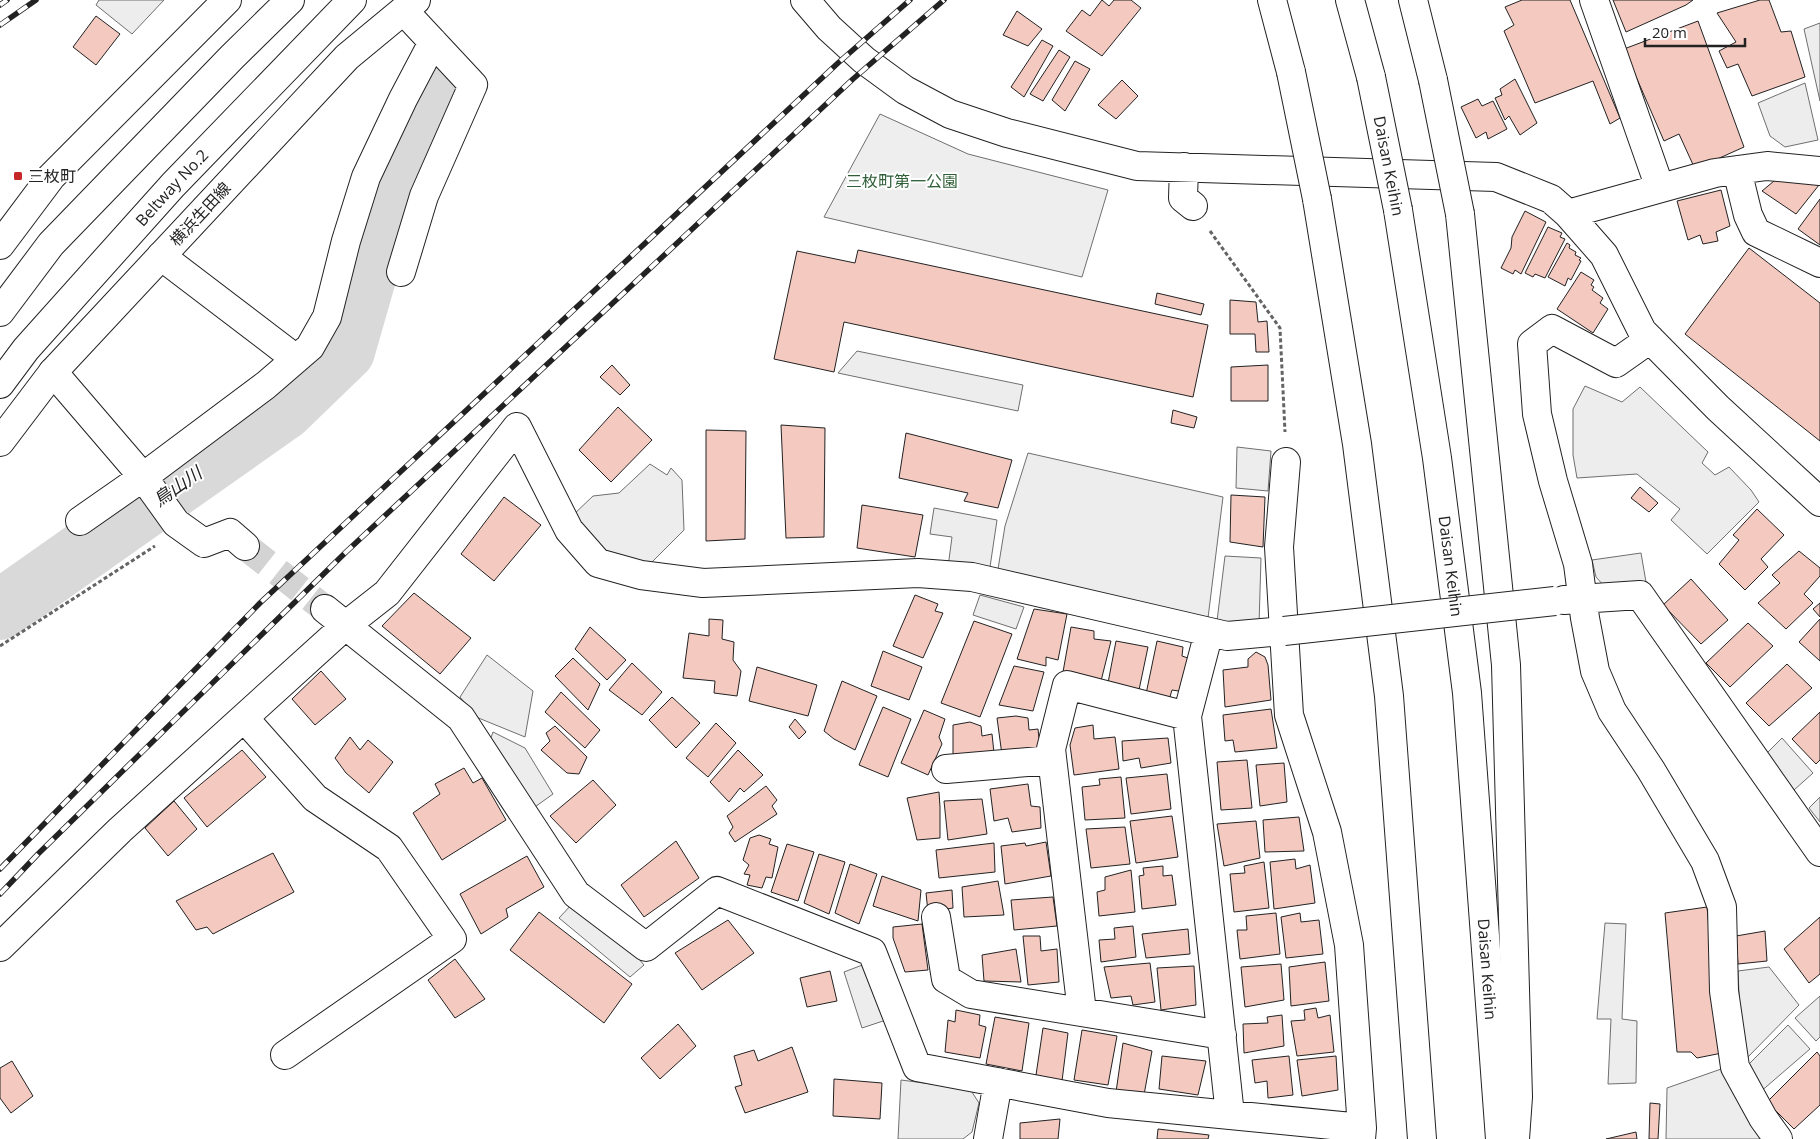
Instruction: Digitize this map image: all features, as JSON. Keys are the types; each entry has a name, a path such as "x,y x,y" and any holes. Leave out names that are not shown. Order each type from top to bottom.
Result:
{"main road":[{"path":"0,245 51,177 227,0"},
{"path":"0,312 51,244 290,0"},
{"name":"Beltway No.2","path":"0,384 26,349 173,185 352,0"},
{"path":"805,0 829,28 864,60 905,90 950,114 1007,133 1138,166 1496,177 1551,199 1568,214 1604,255 1642,331 1718,408 1820,502"},
{"path":"1272,0 1291,72 1317,199 1357,444 1389,696 1422,1139"},
{"name":"Daisan Keihin","path":"1350,0 1371,77 1398,210 1437,458 1467,693 1500,1139"},
{"path":"1413,0 1433,80 1460,214 1506,665 1518,1097 1515,1139"},
{"path":"1594,0 1660,188"},
{"path":"401,272 424,196 472,85 433,42 410,5"},
{"name":"横浜生田線","path":"0,442 53,372 347,56 410,5"},
{"path":"80,521 143,477 266,385 310,347 327,317 346,241 366,177 403,99 433,42"},
{"path":"1568,214 1714,173 1767,166 1820,171"},
{"path":"1184,167 1183,198 1193,206"},
{"path":"1737,170 1748,215 1756,232 1820,263"},
{"path":"161,256 296,359"},
{"path":"1650,339 1616,364 1552,329 1532,344 1537,414 1553,481 1578,564 1568,599 1595,672 1612,711 1651,770 1705,861 1722,907 1724,991 1735,1067 1763,1118 1778,1139"},
{"path":"53,372 143,477 180,526 204,543 230,533 245,546"},
{"path":"0,947 120,830 244,718 336,618 387,593 517,428 568,530 598,563 641,575 703,583 918,574 972,577 1227,636 1568,599 1640,595 1820,852"},
{"path":"336,618 461,718 576,894 646,947 717,890 872,952 917,1067 1108,1103 1230,1115 1361,1134 1349,945 1327,832 1289,715 1280,547 1286,462"},
{"path":"1209,632 1187,716 1230,1115"},
{"path":"1082,1012 1051,749 1066,685 1187,716"},
{"path":"244,718 315,798 389,848 452,939 285,1055"},
{"path":"946,769 1052,760"},
{"path":"936,917 946,979 971,994 1222,1035"},
{"path":"988,1139 998,1082"}],"path":[{"path":"1193,206 1280,328 1286,462"},
{"path":"0,646 180,526"}],"green space":[{"name":"三枚町第一公園","path":"880,114 968,154 1108,190 1082,277 824,217"}],"shaded area":[{"path":"99,0 164,0 132,34 96,5"},
{"path":"1820,23 1820,101 1804,29"},
{"path":"1805,83 1818,140 1785,147 1770,136 1758,103"},
{"path":"857,351 1023,385 1018,411 838,373"},
{"path":"1585,386 1622,402 1640,387 1708,452 1702,463 1715,475 1729,467 1751,490 1759,502 1707,554 1671,520 1680,509 1637,474 1577,478 1573,455 1573,409"},
{"path":"1237,447 1271,451 1268,491 1236,488"},
{"path":"1028,453 1223,497 1208,618 998,569 1005,526"},
{"path":"650,464 667,475 671,468 682,480 684,530 650,564 612,558 571,517 593,496 619,493"},
{"path":"934,508 997,520 990,567 948,567 952,537 930,534"},
{"path":"1641,553 1646,582 1605,587 1596,577 1592,560"},
{"path":"1225,556 1261,558 1259,625 1240,627 1217,621"},
{"path":"980,595 1024,607 1016,629 973,615"},
{"path":"487,655 533,691 525,737 476,717 460,697"},
{"path":"493,732 525,748 553,794 532,809 489,743"},
{"path":"1782,738 1813,773 1794,790 1767,753"},
{"path":"1820,797 1820,822 1809,808"},
{"path":"573,903 628,946 644,965 630,977 559,918"},
{"path":"1605,923 1626,924 1622,1019 1637,1021 1636,1083 1608,1084 1611,1019 1597,1019"},
{"path":"865,964 886,1020 862,1028 844,972"},
{"path":"1769,967 1799,1005 1746,1059 1741,1039 1738,971"},
{"path":"1820,996 1820,1037 1816,1041 1795,1018"},
{"path":"1788,1025 1810,1049 1759,1093 1748,1065"},
{"path":"1724,1068 1767,1139 1666,1139 1667,1088"},
{"path":"901,1080 970,1089 979,1103 972,1132 963,1139 898,1139"}],"building":[{"path":"1102,0 1109,6 1114,0 1131,0 1141,8 1102,56 1066,31 1082,10 1090,16"},
{"path":"1522,0 1570,0 1620,118 1610,124 1593,81 1535,103 1504,31 1514,25 1505,7"},
{"path":"1613,0 1693,0 1626,32"},
{"path":"1760,0 1769,0 1781,32 1791,31 1805,77 1752,96 1738,64 1727,68 1719,51 1736,42 1717,13"},
{"path":"1017,11 1042,29 1028,46 1003,35"},
{"path":"96,16 120,34 96,65 73,47"},
{"path":"1698,21 1744,147 1695,169 1679,134 1664,141 1624,49"},
{"path":"1042,40 1053,46 1024,97 1011,87"},
{"path":"1059,50 1070,57 1043,101 1030,94"},
{"path":"1075,61 1090,69 1065,111 1052,100"},
{"path":"1515,79 1537,123 1520,135 1509,116 1505,120 1495,98 1502,95 1500,89"},
{"path":"1122,80 1138,96 1116,119 1098,105"},
{"path":"1478,99 1482,106 1493,101 1507,129 1488,139 1486,132 1476,138 1461,107"},
{"path":"1780,176 1819,185 1796,214 1762,191"},
{"path":"1721,190 1730,226 1716,232 1718,241 1703,244 1700,235 1688,240 1677,201"},
{"path":"1820,199 1820,245 1798,229"},
{"path":"1525,211 1546,222 1521,274 1515,270 1513,274 1501,268 1511,248 1512,237"},
{"path":"1548,227 1562,233 1560,237 1565,239 1545,278 1535,274 1533,277 1525,273"},
{"path":"1567,243 1570,245 1569,248 1576,252 1575,255 1581,258 1579,260 1581,261 1571,280 1568,278 1565,286 1548,277"},
{"path":"1749,248 1820,303 1820,441 1685,334"},
{"path":"858,250 1208,325 1193,397 844,322 834,372 774,359 797,251 855,263"},
{"path":"1581,272 1594,280 1591,285 1594,287 1592,290 1603,298 1600,303 1608,309 1593,333 1557,309"},
{"path":"1157,293 1204,304 1201,315 1155,304"},
{"path":"1230,300 1256,302 1258,322 1267,321 1269,352 1256,352 1255,334 1230,334"},
{"path":"612,365 630,385 620,395 600,377"},
{"path":"1268,365 1268,401 1231,401 1231,367"},
{"path":"618,407 652,440 611,482 579,450"},
{"path":"1173,410 1197,417 1194,428 1171,423"},
{"path":"781,425 825,428 824,537 786,538"},
{"path":"706,430 746,431 745,539 706,541"},
{"path":"906,433 1012,460 998,508 964,501 968,493 899,478"},
{"path":"1640,487 1658,503 1649,512 1631,498"},
{"path":"1231,495 1265,497 1263,547 1230,542"},
{"path":"504,497 541,525 494,581 461,554"},
{"path":"862,505 923,515 915,557 857,548"},
{"path":"1757,509 1784,535 1761,559 1768,567 1745,590 1719,564 1739,540 1733,535"},
{"path":"1799,551 1820,568 1820,576 1804,594 1813,603 1786,629 1758,603 1780,583 1772,575"},
{"path":"1691,579 1728,620 1701,644 1663,605"},
{"path":"414,593 471,638 440,674 382,626"},
{"path":"915,595 938,604 935,611 943,613 923,658 893,646"},
{"path":"1820,603 1820,617 1813,609"},
{"path":"1034,609 1067,614 1058,660 1046,657 1046,666 1017,659"},
{"path":"709,619 723,620 722,639 734,642 733,660 741,671 737,696 714,693 715,681 683,678 689,633 709,636"},
{"path":"1820,619 1820,661 1799,642"},
{"path":"974,621 1012,634 980,717 941,703"},
{"path":"1748,623 1773,646 1730,687 1706,663"},
{"path":"590,627 626,660 607,680 575,649"},
{"path":"1071,627 1094,631 1094,639 1111,641 1101,681 1063,672"},
{"path":"1116,641 1148,647 1139,690 1108,683"},
{"path":"1157,641 1183,647 1182,656 1191,659 1185,692 1172,690 1169,700 1146,694"},
{"path":"883,651 922,667 909,700 871,686"},
{"path":"1256,652 1265,657 1268,665 1271,700 1225,707 1223,670 1248,667 1248,659"},
{"path":"573,658 600,684 588,710 555,676"},
{"path":"632,663 662,692 642,715 609,690"},
{"path":"1787,664 1812,688 1769,726 1746,703"},
{"path":"1014,666 1044,672 1033,711 999,705"},
{"path":"757,667 817,685 808,716 749,701"},
{"path":"321,671 346,699 315,725 292,699"},
{"path":"842,681 877,696 855,750 834,739 824,731"},
{"path":"561,692 600,730 585,748 545,712"},
{"path":"672,697 700,723 676,748 649,720"},
{"path":"883,707 911,719 888,777 859,765"},
{"path":"1271,709 1277,748 1235,752 1233,740 1225,741 1223,715"},
{"path":"924,710 945,719 939,737 942,744 928,775 901,763"},
{"path":"1820,712 1820,760 1816,764 1792,739"},
{"path":"1016,716 1028,718 1029,730 1038,729 1040,748 1002,755 997,718"},
{"path":"795,719 806,732 799,739 789,727"},
{"path":"970,722 981,726 982,736 992,734 994,753 953,759 953,725"},
{"path":"716,723 736,743 708,777 686,758"},
{"path":"1093,725 1094,739 1115,737 1119,769 1074,775 1070,745 1075,728"},
{"path":"555,726 587,757 579,774 567,773 541,750 550,741 546,733"},
{"path":"350,737 360,750 368,740 393,762 369,793 346,773 335,758"},
{"path":"1168,738 1171,763 1141,768 1139,758 1123,761 1122,741"},
{"path":"242,750 266,777 207,827 184,798"},
{"path":"738,750 763,775 744,792 740,788 729,802 710,782"},
{"path":"1247,760 1252,808 1221,810 1217,762"},
{"path":"1284,763 1287,802 1260,806 1256,765"},
{"path":"464,768 473,783 482,778 506,820 442,860 413,813 440,794 435,784"},
{"path":"1167,774 1171,809 1131,814 1126,778"},
{"path":"1121,777 1125,818 1085,820 1082,787 1100,785 1099,779"},
{"path":"593,780 616,805 576,843 550,816"},
{"path":"1028,784 1031,806 1040,807 1041,828 1012,832 1008,818 994,821 990,789"},
{"path":"766,786 777,800 772,806 777,814 735,842 729,833 733,827 727,816"},
{"path":"939,792 940,838 917,840 907,798"},
{"path":"982,799 987,834 948,840 944,801"},
{"path":"174,801 197,829 168,856 145,828"},
{"path":"1172,816 1178,857 1136,863 1130,821"},
{"path":"1299,817 1304,851 1265,852 1263,820"},
{"path":"1256,821 1260,858 1224,866 1217,824"},
{"path":"1125,827 1130,864 1091,868 1086,829"},
{"path":"759,835 771,839 769,844 778,847 772,878 766,877 762,888 747,885 750,875 744,874 749,865 743,860 750,838"},
{"path":"676,841 699,878 644,917 621,885"},
{"path":"1046,842 1051,876 1005,884 1001,846 1025,843 1026,846"},
{"path":"994,843 995,872 939,878 936,850"},
{"path":"787,844 814,852 798,901 771,892"},
{"path":"273,853 294,892 213,934 207,927 196,930 176,901"},
{"path":"819,854 845,862 829,914 804,903"},
{"path":"527,856 544,887 506,909 508,917 481,934 460,894"},
{"path":"1295,859 1296,869 1310,865 1315,903 1274,909 1270,862"},
{"path":"1264,862 1269,908 1234,912 1230,874 1245,873 1244,866"},
{"path":"850,864 877,874 859,924 835,913"},
{"path":"1163,866 1163,876 1172,875 1176,905 1142,909 1139,876 1144,875 1143,868"},
{"path":"1131,870 1135,912 1099,916 1097,892 1105,890 1105,877"},
{"path":"882,876 921,890 918,921 873,906"},
{"path":"998,881 1004,915 964,917 962,887"},
{"path":"952,890 953,908 928,912 926,893"},
{"path":"1053,897 1057,926 1014,930 1011,900"},
{"path":"1707,907 1722,1053 1697,1058 1691,1052 1677,1052 1665,913"},
{"path":"539,912 632,984 604,1023 510,950"},
{"path":"1276,913 1280,954 1240,959 1237,930 1247,930 1246,916"},
{"path":"1300,913 1301,922 1319,920 1323,954 1286,958 1281,917"},
{"path":"1820,917 1820,974 1809,983 1784,949"},
{"path":"728,920 754,953 702,990 675,953"},
{"path":"922,924 928,970 905,972 893,938 893,927"},
{"path":"1133,926 1136,957 1101,962 1099,940 1115,939 1114,928"},
{"path":"1188,929 1190,954 1146,958 1142,934"},
{"path":"1765,931 1767,961 1738,964 1736,936"},
{"path":"1023,936 1040,936 1041,951 1057,949 1059,982 1028,985"},
{"path":"1016,949 1021,982 984,981 982,955"},
{"path":"455,959 485,999 455,1018 428,980"},
{"path":"1325,962 1329,1001 1291,1006 1289,967"},
{"path":"1150,963 1155,1002 1133,1005 1131,996 1111,998 1104,967"},
{"path":"1281,964 1284,1000 1245,1007 1241,967"},
{"path":"1194,966 1196,1005 1161,1010 1157,968"},
{"path":"830,971 837,1001 807,1007 800,978"},
{"path":"1316,1008 1318,1018 1330,1015 1334,1052 1297,1056 1291,1021 1305,1020 1304,1010"},
{"path":"956,1010 980,1015 979,1025 986,1027 980,1058 945,1052 948,1020 955,1022"},
{"path":"1282,1015 1284,1046 1244,1053 1243,1024 1268,1023 1267,1017"},
{"path":"995,1017 1029,1023 1022,1071 986,1064"},
{"path":"678,1024 696,1046 660,1079 641,1058"},
{"path":"1043,1028 1068,1033 1062,1081 1036,1075"},
{"path":"1082,1030 1117,1036 1108,1085 1074,1080"},
{"path":"1123,1043 1152,1051 1144,1095 1116,1092"},
{"path":"792,1047 808,1092 745,1113 735,1087 742,1085 734,1056 754,1050 758,1061"},
{"path":"1817,1052 1820,1056 1820,1105 1794,1129 1767,1102"},
{"path":"1162,1056 1206,1061 1198,1095 1159,1089"},
{"path":"1289,1056 1293,1095 1268,1098 1267,1081 1255,1083 1252,1060"},
{"path":"1336,1056 1338,1090 1302,1096 1297,1060"},
{"path":"12,1061 33,1096 11,1113 0,1098 0,1068"},
{"path":"834,1079 882,1083 880,1119 833,1116"},
{"path":"1650,1103 1660,1104 1658,1139 1649,1139"},
{"path":"1060,1119 1058,1139 1020,1139 1020,1123"},
{"path":"1158,1129 1209,1135 1208,1139 1157,1139"},
{"path":"1636,1132 1637,1139 1606,1139"}],"waterway":[{"name":"鳥山川","path":"0,610 284,410 345,351 388,201 442,85"}],"tunnel":[{"path":"245,546 325,609"}],"railway":[{"path":"0,5 7,0"},
{"path":"0,25 36,0"},
{"path":"0,869 260,603 838,63 910,0"},
{"path":"0,894 38,854 346,552 853,79 944,0"}],"place":[{"name":"三枚町","path":"18,176"}]}
